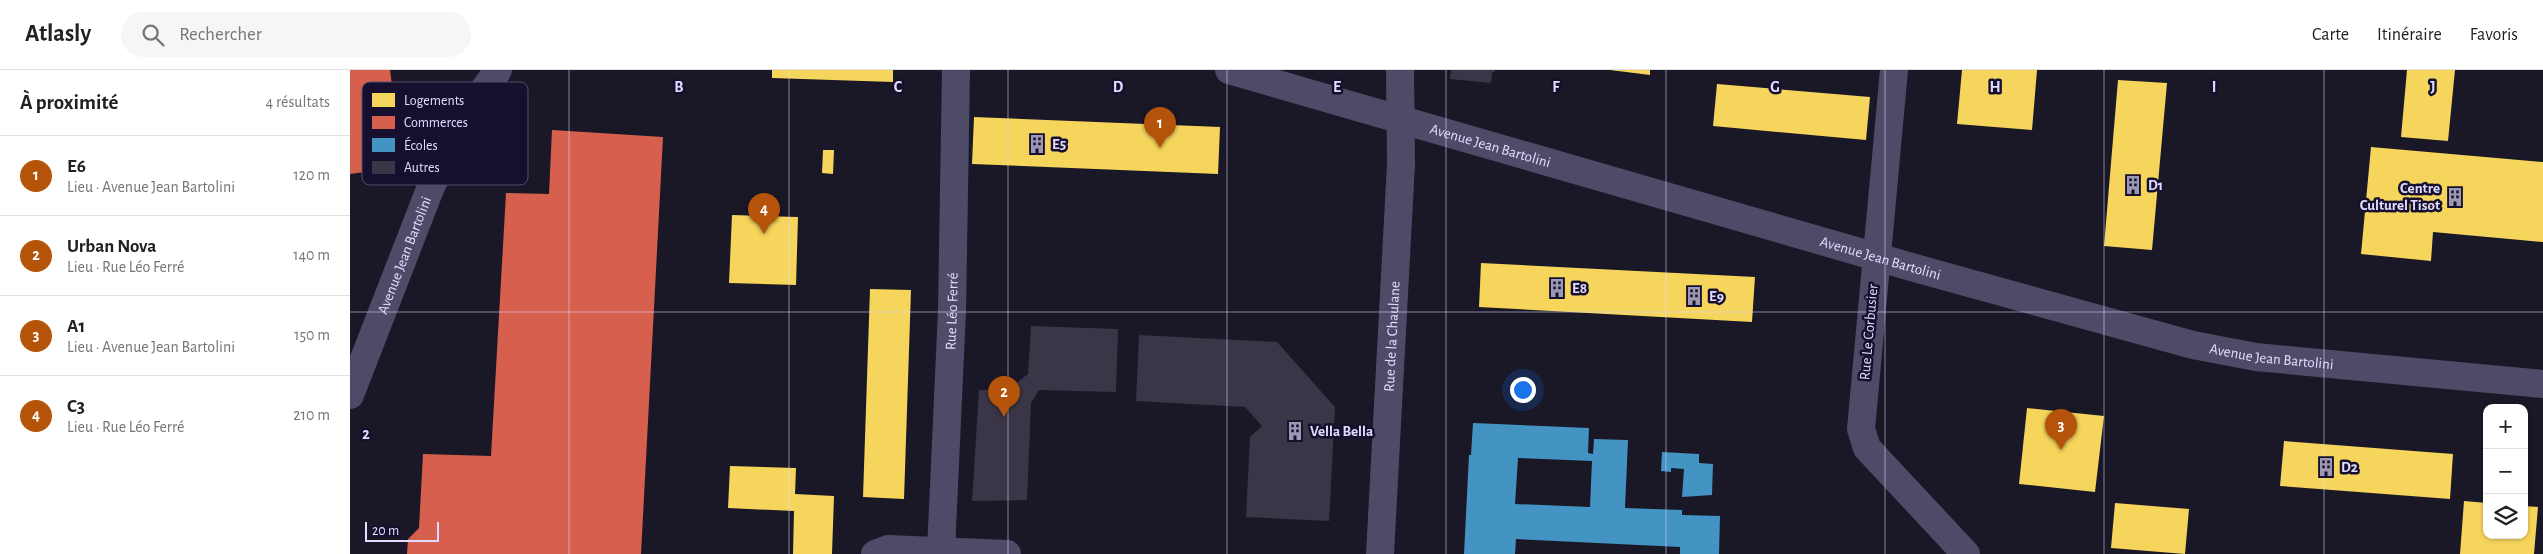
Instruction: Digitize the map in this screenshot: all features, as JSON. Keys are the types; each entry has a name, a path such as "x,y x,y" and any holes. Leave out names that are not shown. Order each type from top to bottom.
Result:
{"street":[{"name":"Rue Léo Ferré","path":"941,551 952,311 956,70"},
{"name":"Avenue Jean Bartolini","path":"1229,70 2106,322 2193,345 2256,357 2543,384"},
{"name":"Rue de la Chaulane","path":"1380,554 1402,119 1400,70"},
{"name":"Rue Le Corbusier","path":"1894,70 1875,256 1861,429 1867,448 1966,554"},
{"name":"Avenue Jean Bartolini","path":"488,82 496,71"},
{"name":"Avenue Jean Bartolini","path":"350,395 432,185"},
{"path":"875,554 888,549 1007,554"}],"building: Logements":[{"path":"772,70 893,70 893,82 772,78"},
{"path":"1610,70 1650,70 1650,75"},
{"path":"1962,70 2037,70 2032,130 1957,124"},
{"path":"2407,70 2455,70 2448,141 2401,137"},
{"path":"2118,80 2167,83 2152,250 2104,246"},
{"path":"1717,84 1870,97 1866,140 1713,126"},
{"path":"974,117 1220,127 1218,174 972,164"},
{"name":"Centre Culturel Tisot","path":"2371,147 2543,162 2543,242 2433,232 2431,261 2361,254"},
{"path":"823,150 834,150 833,174 822,173"},
{"path":"732,215 798,217 796,285 729,283"},
{"path":"1481,263 1755,277 1752,322 1479,307"},
{"path":"870,289 911,290 904,499 863,497"},
{"path":"2027,408 2104,416 2095,492 2019,484"},
{"path":"2284,441 2453,454 2450,499 2280,486"},
{"path":"730,466 796,468 795,494 834,496 832,554 793,554 794,511 728,508"},
{"path":"2464,501 2483,503 2483,539 2528,539 2528,506 2538,507 2534,554 2460,554"},
{"path":"2115,503 2189,509 2185,554 2111,548"}],"building: Commerces":[{"path":"350,70 390,70 392,82 362,82 362,172 350,174"},
{"path":"552,130 663,137 641,554 407,554 408,539 419,528 423,454 491,456 506,193 549,194"}],"building: Écoles":[{"path":"1473,423 1589,428 1588,453 1593,454 1594,439 1628,440 1625,508 1682,510 1682,515 1720,516 1719,554 1680,554 1680,547 1516,539 1515,554 1464,554 1469,455 1471,455","holes":["1518,458 1592,461 1590,507 1515,504"]},
{"path":"1662,452 1699,454 1699,463 1713,464 1712,495 1682,497 1684,469 1671,468 1671,472 1661,471"}],"building: Autres":[{"path":"1451,70 1495,70 1495,72 1492,72 1491,83 1450,79"},
{"path":"1031,326 1118,329 1116,392 1039,390 1031,403 1027,500 972,501 979,390 1008,390 1028,374"},
{"name":"Vella Bella","path":"1139,335 1277,342 1335,407 1329,521 1246,517 1250,437 1262,426 1245,407 1136,401"}],"place":[{"name":"E5","path":"1037,144"},
{"name":"E6","path":"1160,148"},
{"name":"D1","path":"2133,185"},
{"name":"Centre Culturel Tisot","path":"2455,197"},
{"name":"C3","path":"764,234"},
{"name":"E8","path":"1557,288"},
{"name":"E9","path":"1694,296"},
{"name":"Urban Nova","path":"1004,417"},
{"name":"Vella Bella","path":"1295,431"},
{"name":"A1","path":"2061,450"},
{"name":"D2","path":"2326,467"}]}
